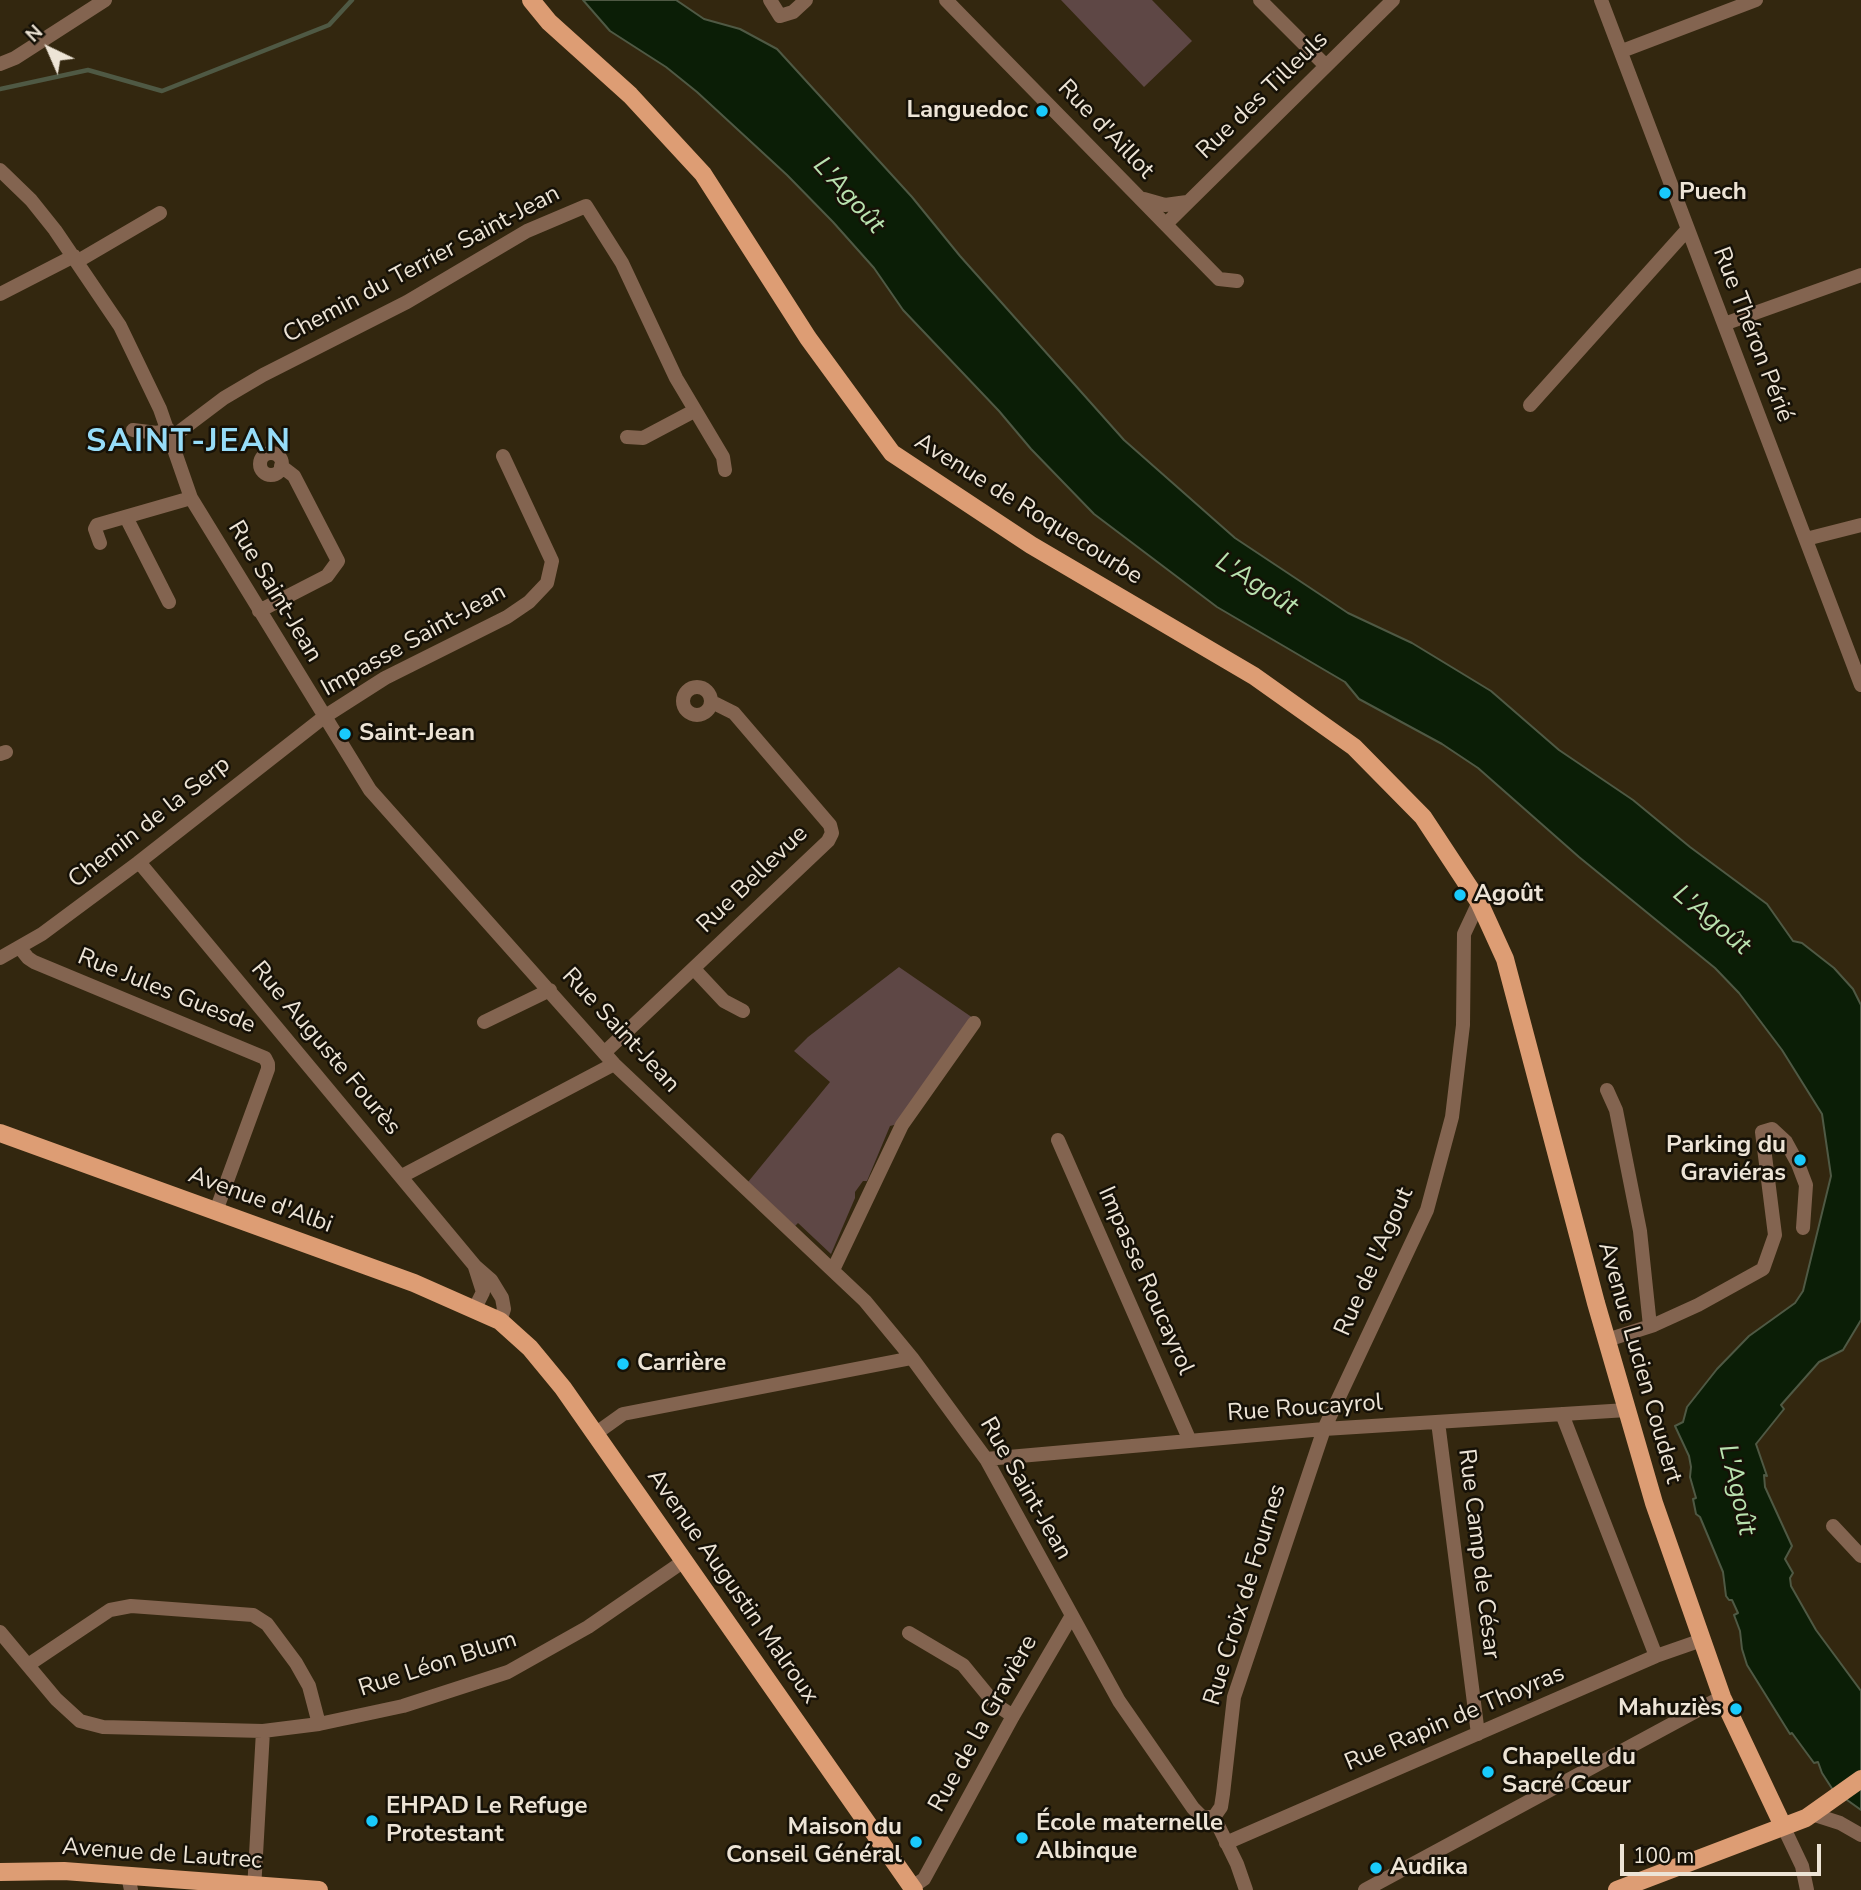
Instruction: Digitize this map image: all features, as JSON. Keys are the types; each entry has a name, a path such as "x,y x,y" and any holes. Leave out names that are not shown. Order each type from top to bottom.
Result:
{"main road":[{"name":"Avenue de Roquecourbe","path":"531,0 549,22 630,95 703,174 808,338 892,453 1031,545 1254,676 1354,747 1423,817 1479,902"},
{"name":"Avenue Lucien Coudert","path":"1479,902 1505,959 1607,1340 1654,1503 1723,1697 1783,1826"},
{"name":"Avenue d'Albi","path":"0,1133 414,1283 500,1321"},
{"name":"Avenue Augustin Malroux","path":"500,1321 541,1360 595,1434 913,1889"},
{"path":"1624,1889 1812,1814 1861,1779"},
{"name":"Avenue de Lautrec","path":"1,1872 65,1871 161,1890"},
{"name":"Avenue de Lautrec","path":"130,1885 319,1890"}],"street":[{"path":"0,64 15,58 104,0"},
{"path":"770,0 780,16 793,12 806,0"},
{"name":"Rue d'Aillot","path":"946,0 1219,279 1237,281"},
{"path":"1260,0 1326,66"},
{"name":"Rue des Tilleuls","path":"1166,224 1393,0"},
{"name":"Rue Théron Périé","path":"1601,0 1861,685"},
{"path":"1622,51 1756,0"},
{"name":"Rue Saint-Jean","path":"0,170 31,200 76,259 121,326 151,389 191,498 370,790 614,1064 865,1301 912,1358 986,1459 1119,1701 1193,1808 1202,1816 1214,1817"},
{"path":"1139,197 1153,204 1187,202"},
{"name":"Chemin du Terrier Saint-Jean","path":"169,434 263,375 407,302 527,231 586,206 622,263 676,378 723,457 725,470"},
{"path":"0,294 76,259 160,213"},
{"path":"1530,405 1687,230"},
{"path":"1724,324 1861,275"},
{"path":"627,437 643,438 694,411"},
{"path":"133,430 169,434"},
{"name":"Impasse Saint-Jean","path":"324,717 385,678 507,617 529,602 547,583 552,561 503,456"},
{"path":"259,611 327,576 338,561 294,476 281,466"},
{"path":"100,543 96,532 97,525 191,498"},
{"path":"125,517 169,602"},
{"path":"1806,539 1861,525"},
{"name":"Rue Bellevue","path":"604,1053 828,841 832,833 830,825 734,713 712,702"},
{"name":"Chemin de la Serp","path":"0,958 42,934 139,862 324,717"},
{"name":"Rue Auguste Fourès","path":"139,862 475,1266 491,1280 498,1290 504,1309 500,1321"},
{"name":"Rue de l'Agout","path":"1324,1429 1427,1210 1452,1116 1463,1025 1464,934 1479,902"},
{"name":"Rue Jules Guesde","path":"20,947 34,962 265,1059 268,1069 216,1211"},
{"path":"694,969 724,1001 743,1012"},
{"path":"484,1022 550,990"},
{"path":"833,1270 902,1125 974,1023"},
{"path":"402,1176 614,1064"},
{"path":"1606,1090 1616,1110 1640,1231 1650,1326"},
{"path":"1607,1340 1650,1326 1698,1305 1763,1269 1774,1235 1762,1132 1772,1129 1786,1142 1798,1164 1806,1185 1803,1228"},
{"name":"Impasse Roucayrol","path":"1058,1140 1190,1441"},
{"path":"475,1266 483,1292 475,1308"},
{"path":"595,1434 623,1414 912,1358"},
{"name":"Rue Roucayrol","path":"986,1459 1324,1429 1627,1410"},
{"path":"1562,1414 1656,1656"},
{"name":"Rue Camp de César","path":"1438,1422 1478,1734"},
{"name":"Rue Croix de Fournes","path":"1214,1817 1221,1807 1231,1711 1237,1684 1324,1429"},
{"path":"1833,1526 1861,1556"},
{"name":"Rue Léon Blum","path":"0,1632 57,1699 80,1721 103,1727 263,1731 320,1724 404,1706 508,1672 588,1627 684,1561"},
{"path":"28,1665 110,1609 131,1606 253,1615 267,1624 296,1663 309,1686 320,1724"},
{"name":"Rue de la Gravière","path":"913,1889 924,1879 1013,1716 1071,1617"},
{"path":"909,1633 967,1661 995,1704 1013,1716"},
{"name":"Rue Rapin de Thoyras","path":"1226,1843 1656,1656 1702,1640"},
{"path":"1365,1890 1723,1697"},
{"path":"255,1888 263,1731"},
{"path":"1812,1814 1840,1823 1861,1835"},
{"path":"1214,1817 1237,1864 1246,1890"},
{"path":"1783,1826 1802,1866 1808,1890"}],"shaded area":[{"path":"1061,0 1152,0 1192,41 1144,87"},
{"path":"899,967 973,1018 898,1124 890,1126 867,1181 863,1181 855,1192 855,1198 831,1254 798,1223 795,1226 748,1182 830,1082 794,1051 808,1037"}],"water":[{"name":"L'Agoût","path":"583,0 676,0 704,19 740,29 777,49 912,197 960,256 1124,440 1235,538 1348,613 1412,643 1491,691 1559,750 1633,800 1690,847 1767,904 1793,941 1802,943 1834,968 1853,989 1861,1005 1861,1320 1843,1350 1819,1362 1781,1405 1784,1409 1756,1444 1767,1476 1764,1475 1765,1487 1792,1546 1785,1559 1793,1573 1790,1578 1791,1586 1816,1630 1861,1691 1861,1810 1833,1790 1818,1762 1814,1763 1792,1733 1790,1734 1747,1665 1734,1615 1738,1613 1732,1600 1726,1596 1723,1572 1700,1517 1696,1514 1689,1456 1675,1426 1683,1422 1687,1407 1717,1369 1749,1336 1795,1303 1803,1291 1831,1176 1822,1114 1782,1050 1739,993 1715,968 1579,857 1478,768 1442,744 1359,699 1345,682 1217,607 1094,514 903,310 874,268 787,175 697,92 666,67 610,31"}],"waterway":[{"path":"0,89 88,70 162,91 329,25 352,0"}],"place":[{"name":"Languedoc","path":"1042,111"},
{"name":"Puech","path":"1665,193"},
{"name":"Saint-Jean","path":"345,734"},
{"name":"Agoût","path":"1460,895"},
{"name":"Parking du Graviéras","path":"1800,1160"},
{"name":"Carrière","path":"623,1364"},
{"name":"Mahuziès","path":"1736,1709"},
{"name":"Chapelle du Sacré Cœur","path":"1488,1772"},
{"name":"EHPAD Le Refuge Protestant","path":"372,1821"},
{"name":"École maternelle Albinque","path":"1022,1838"},
{"name":"Maison du Conseil Général","path":"916,1842"},
{"name":"Audika","path":"1376,1868"}],"district":[{"name":"SAINT-JEAN","path":"189,443"}]}
